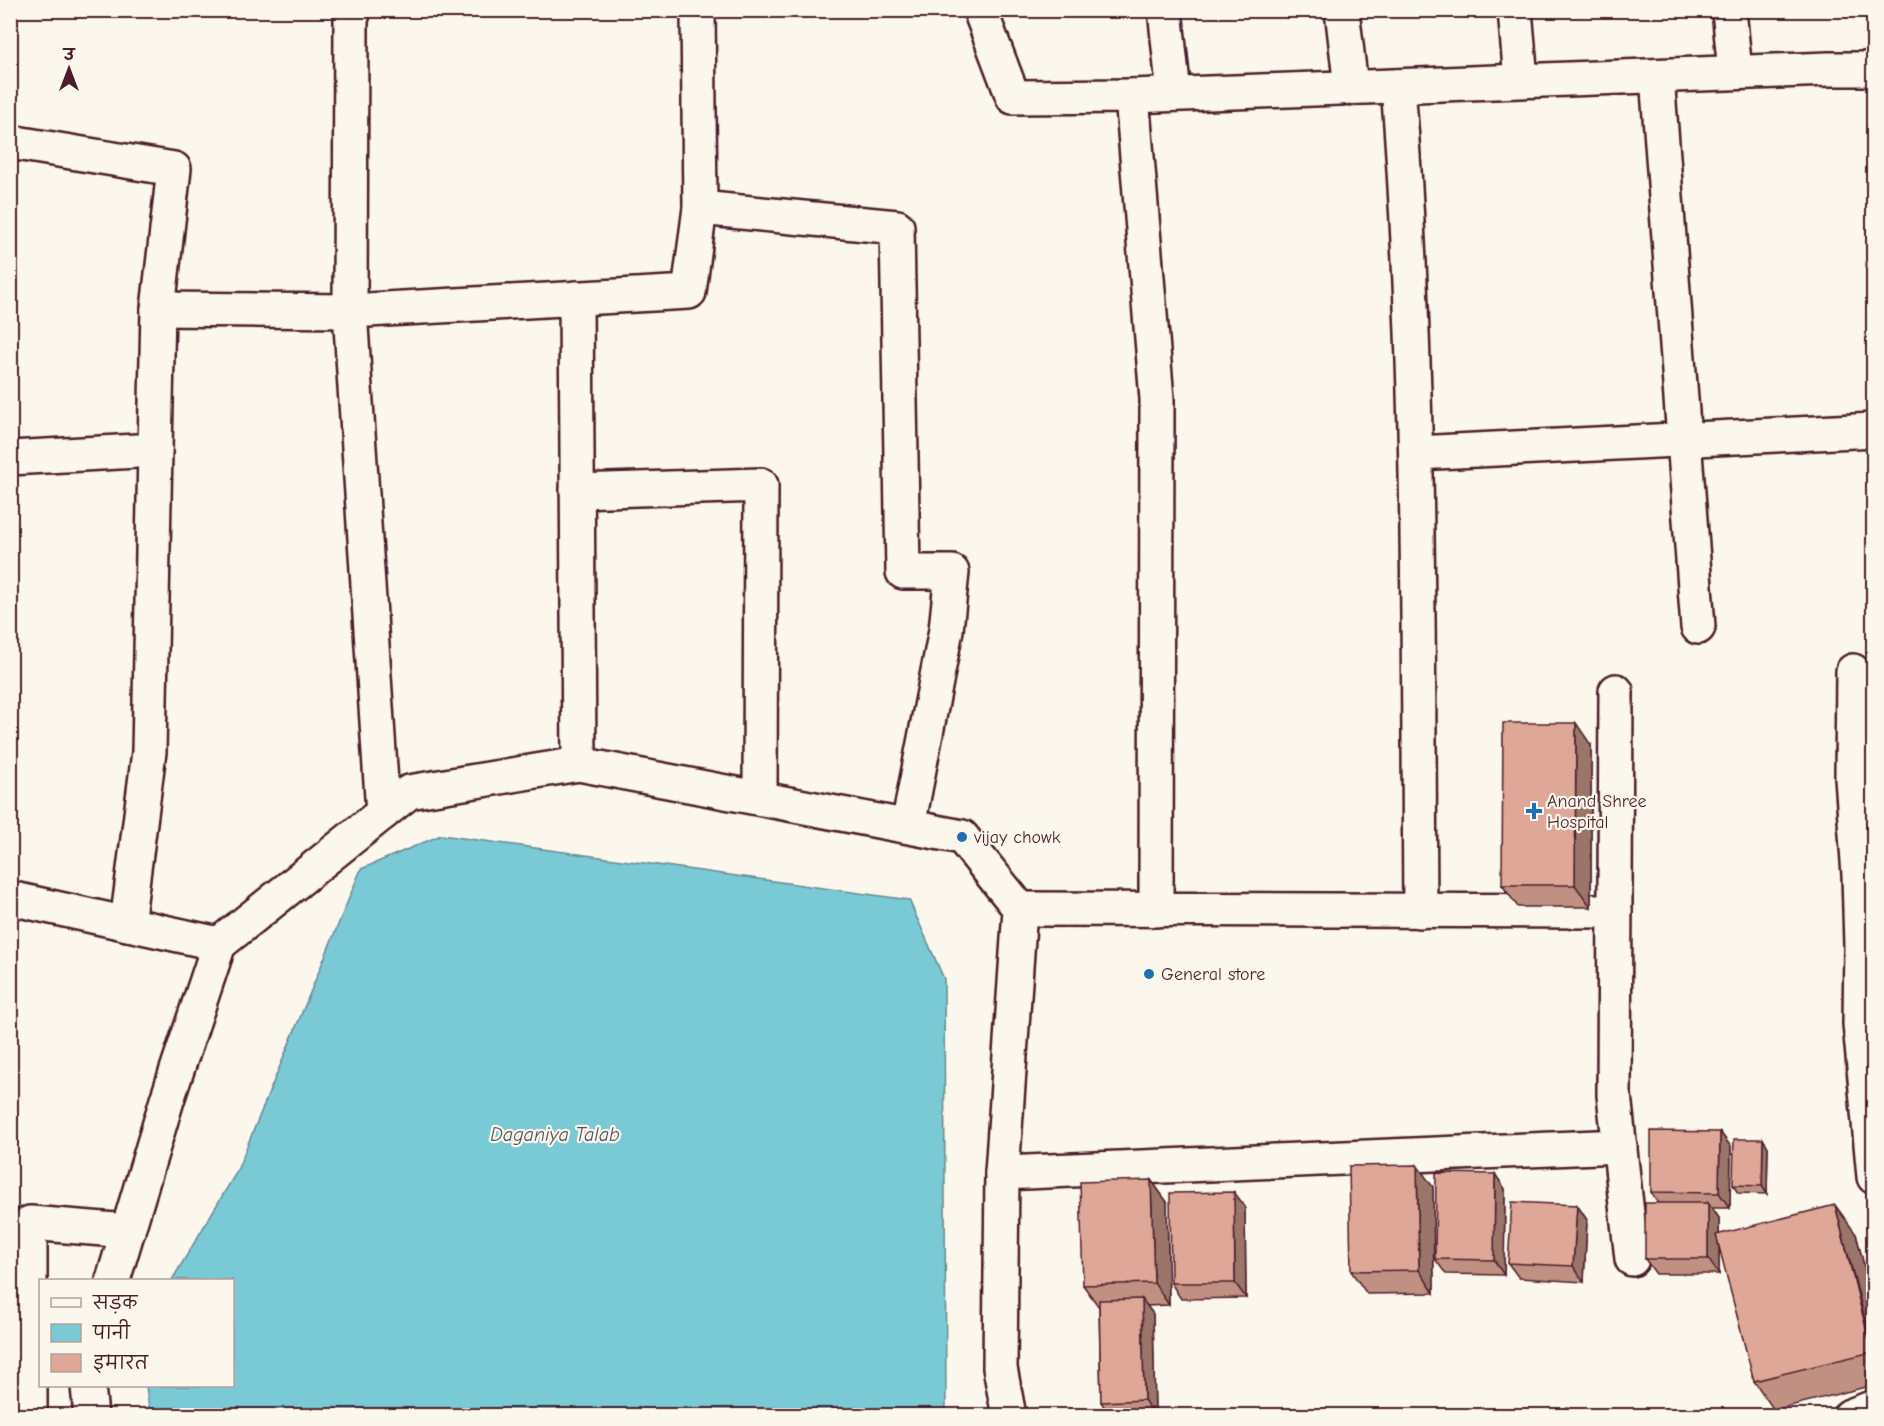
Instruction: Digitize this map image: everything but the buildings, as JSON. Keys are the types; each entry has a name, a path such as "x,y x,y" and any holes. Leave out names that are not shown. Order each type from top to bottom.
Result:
{"street":[{"path":"354,10 351,20 350,311 383,813"},
{"path":"158,309 350,311 689,292 700,208 698,10"},
{"path":"1165,10 1174,94"},
{"path":"1342,10 1351,87"},
{"path":"1515,10 1521,80"},
{"path":"1729,10 1734,72"},
{"path":"981,11 1013,97 1132,96 1734,72 1874,69"},
{"path":"1657,76 1698,627"},
{"path":"1398,86 1405,172 1416,453 1420,911"},
{"path":"1132,96 1157,399 1156,910"},
{"path":"10,142 174,169 158,309 149,752 127,924"},
{"path":"700,208 897,226 903,572 952,572 946,630 908,826"},
{"path":"576,298 579,764"},
{"path":"1416,453 1874,430"},
{"path":"10,458 155,450"},
{"path":"577,491 761,485 759,798"},
{"path":"1853,671 1852,778 1861,946 1860,1024 1874,1177"},
{"path":"1616,691 1614,1095 1632,1259"},
{"path":"115,1279 166,1100 219,944 409,792 579,764 962,837 1020,909 1002,1173 1000,1368 1009,1416"},
{"path":"10,898 219,944"},
{"path":"1020,909 1615,910"},
{"path":"1002,1173 1620,1146"},
{"path":"30,1416 20,1223 128,1231"},
{"path":"88,1387 91,1416"},
{"path":"1850,1416 1874,1407"}],"water":[{"name":"Daganiya Talab","path":"441,835 909,900 944,979 946,1415 150,1415 146,1387 234,1387 234,1279 173,1279 236,1173 361,869"}],"place":[{"name":"Anand Shree Hospital","path":"1534,811"},
{"name":"vijay chowk","path":"962,837"},
{"name":"General store","path":"1149,974"}]}
